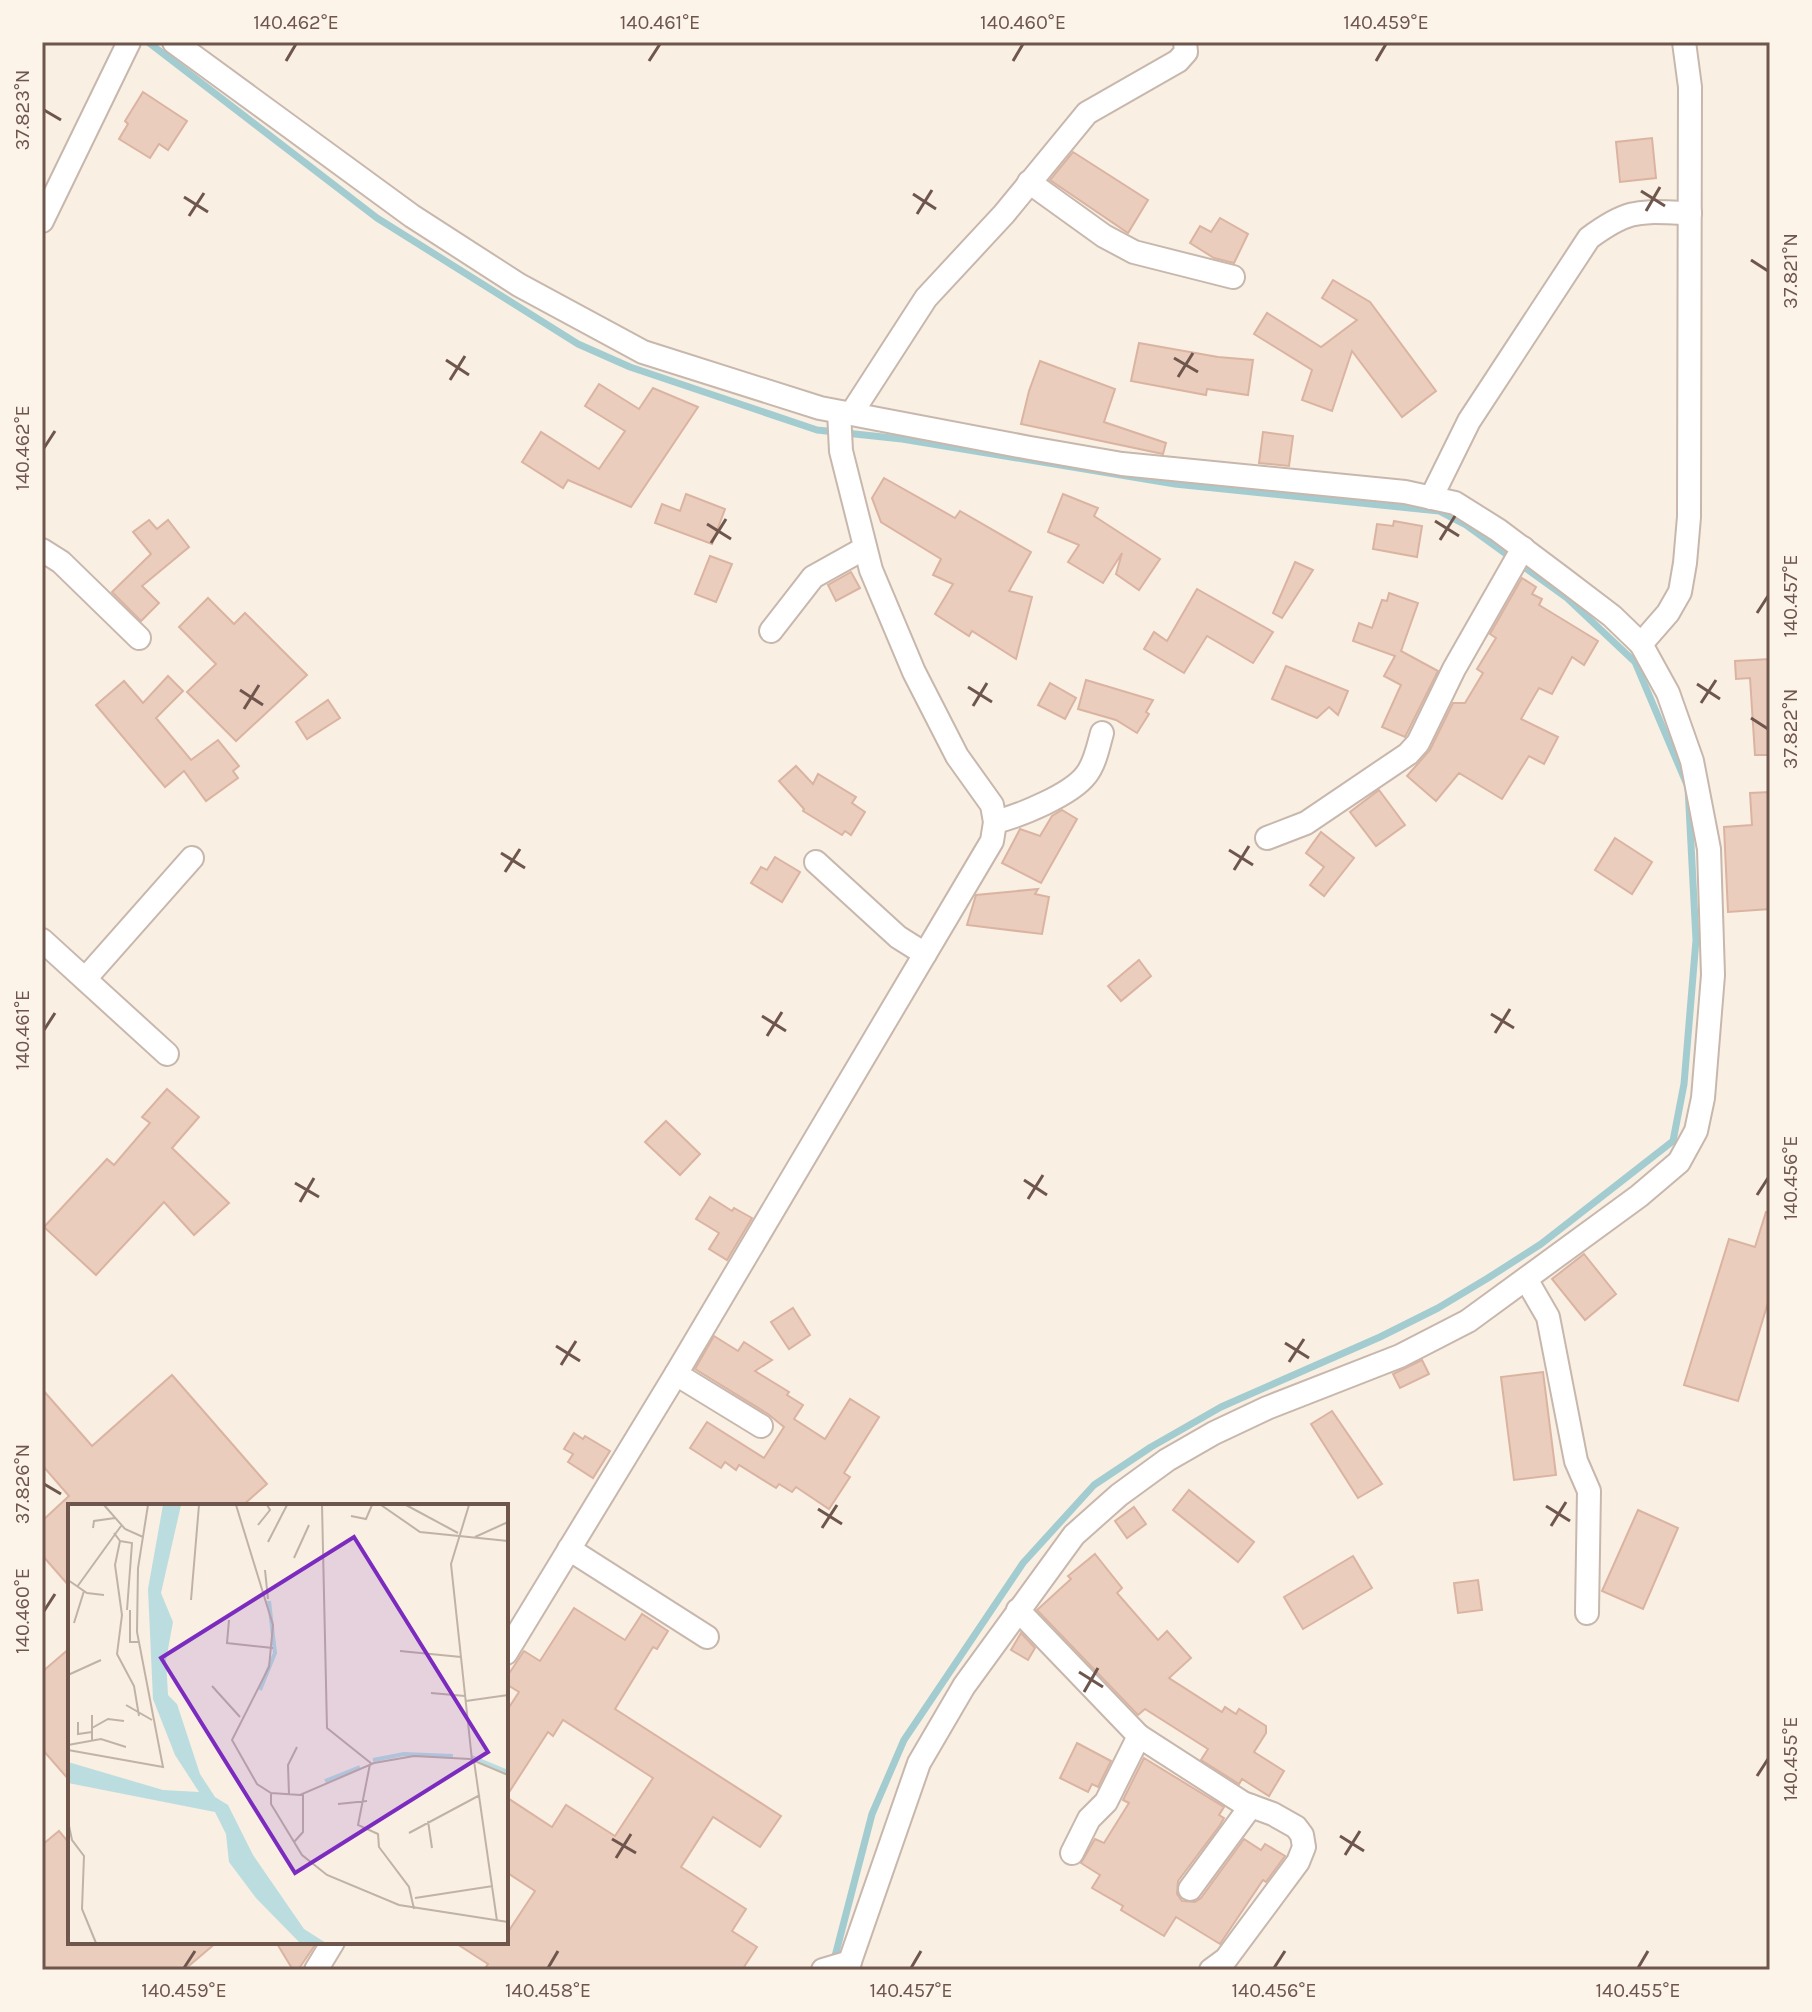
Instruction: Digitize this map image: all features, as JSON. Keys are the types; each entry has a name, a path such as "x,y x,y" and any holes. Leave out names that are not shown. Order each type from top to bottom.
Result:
{"street":[{"path":"42,221 129,42"},
{"path":"174,42 412,216 519,285 643,352 843,415 1122,464 1405,492 1455,503 1519,556 1612,616 1641,644 1668,693 1692,761 1709,849 1713,975 1703,1098 1696,1131 1679,1162 1639,1196 1468,1321 1400,1356 1267,1408 1214,1433 1167,1460 1119,1495 1074,1535 964,1686 919,1763 837,1967"},
{"path":"508,1650 676,1374 992,841 995,822 992,805 957,756 914,672 871,570 841,451 843,415 926,298 1004,214 1087,113 1178,61 1186,52 1185,42"},
{"path":"1641,644 1668,613 1680,592 1689,517 1690,87 1684,42"},
{"path":"1029,182 1104,236 1134,252 1233,277"},
{"path":"1431,498 1469,421 1589,238 1614,220 1636,211 1690,213"},
{"path":"771,631 813,577 865,548"},
{"path":"42,550 61,562 139,638"},
{"path":"1267,838 1306,823 1408,754 1418,743 1454,669 1519,556"},
{"path":"995,822 1013,817 1078,783 1091,767 1102,733"},
{"path":"85,979 192,858"},
{"path":"816,862 898,937 925,954"},
{"path":"42,940 167,1054"},
{"path":"1526,1279 1548,1317 1576,1461 1589,1491 1587,1613"},
{"path":"676,1374 761,1426"},
{"path":"569,1549 707,1637"},
{"path":"1018,1610 1139,1736 1251,1806 1296,1827 1302,1835 1303,1854 1226,1959 1211,1970"},
{"path":"1072,1853 1089,1819 1106,1802 1139,1736"},
{"path":"1190,1889 1251,1806"},
{"path":"316,1970 332,1944"}],"building":[{"path":"143,92 187,121 168,150 159,144 150,158 119,139 128,124 125,121"},
{"path":"1652,138 1656,178 1620,182 1616,142"},
{"path":"1073,152 1148,200 1128,233 1050,180"},
{"path":"1220,218 1248,234 1234,263 1214,258 1190,243 1200,226 1211,232"},
{"path":"1333,280 1370,302 1436,391 1402,417 1352,351 1332,411 1302,400 1312,370 1254,334 1267,313 1321,347 1357,320 1322,298"},
{"path":"1139,343 1253,360 1248,395 1207,389 1206,395 1131,381"},
{"path":"1040,361 1115,389 1104,422 1166,443 1163,454 1021,424"},
{"path":"599,384 639,409 653,388 698,407 631,507 568,480 563,488 522,462 541,432 599,469 625,431 585,406"},
{"path":"1263,432 1293,436 1289,466 1259,463"},
{"path":"884,478 955,518 960,511 1031,552 1009,591 1032,597 1016,659 972,631 969,636 935,614 953,584 933,575 941,559 881,522 872,498"},
{"path":"686,494 725,509 712,544 655,523 662,504 680,511"},
{"path":"1063,494 1098,508 1094,516 1160,559 1139,590 1116,574 1122,553 1103,583 1068,562 1079,545 1048,532"},
{"path":"149,520 157,529 168,520 189,547 142,586 159,603 141,621 112,592 151,554 133,532"},
{"path":"1394,521 1422,526 1417,557 1373,549 1377,524 1393,526"},
{"path":"710,556 732,564 716,602 695,594"},
{"path":"1295,562 1313,570 1282,618 1273,613"},
{"path":"851,572 860,588 836,601 828,585"},
{"path":"1522,578 1536,587 1532,594 1542,599 1539,605 1598,641 1584,665 1572,657 1552,694 1539,688 1521,719 1558,737 1544,764 1529,756 1502,799 1459,773 1436,801 1407,776 1430,750 1453,703 1465,703 1483,673 1477,669 1496,638 1490,634"},
{"path":"1197,589 1273,632 1253,663 1207,636 1184,673 1144,649 1154,632 1167,641"},
{"path":"1389,593 1418,603 1401,651 1438,671 1405,737 1382,727 1401,685 1384,676 1395,656 1353,641 1359,623 1372,628 1382,600 1387,601"},
{"path":"208,598 234,624 245,613 307,675 236,741 187,692 216,664 179,627"},
{"path":"1770,659 1770,755 1755,755 1750,678 1736,679 1735,661"},
{"path":"1286,666 1348,691 1338,715 1329,707 1317,718 1272,699"},
{"path":"168,676 183,691 156,718 191,760 218,740 239,766 233,771 238,778 206,801 184,771 165,787 96,705 124,681 143,703"},
{"path":"1086,680 1153,700 1146,712 1149,714 1137,733 1116,720 1078,709"},
{"path":"1050,683 1076,698 1065,719 1038,705"},
{"path":"328,700 340,718 307,739 296,722"},
{"path":"796,766 813,784 818,774 856,797 852,803 865,812 851,835 845,831 842,835 803,811 779,781"},
{"path":"1379,790 1405,825 1376,846 1350,812"},
{"path":"1770,792 1770,909 1728,912 1724,827 1752,825 1750,793"},
{"path":"1062,810 1077,819 1041,883 1002,863 1020,829 1040,836 1052,816"},
{"path":"1321,832 1354,858 1324,896 1310,885 1324,867 1306,853"},
{"path":"1615,838 1652,862 1632,894 1595,870"},
{"path":"775,857 800,872 782,902 751,883 761,867 767,870"},
{"path":"1038,889 1035,894 1049,897 1042,934 967,925 976,895"},
{"path":"1139,960 1151,976 1121,1001 1108,986"},
{"path":"167,1089 199,1117 172,1148 229,1203 194,1235 164,1202 96,1275 44,1227 107,1159 114,1165 150,1123 142,1117"},
{"path":"666,1121 700,1154 680,1175 645,1142"},
{"path":"710,1197 732,1211 734,1208 752,1218 727,1260 709,1249 719,1233 696,1219"},
{"path":"1766,1212 1770,1213 1770,1296 1738,1401 1684,1385 1729,1239 1755,1247"},
{"path":"1584,1254 1616,1294 1585,1320 1552,1279"},
{"path":"793,1308 810,1335 789,1349 771,1322"},
{"path":"714,1336 738,1351 744,1342 772,1360 755,1371 789,1392 787,1395 803,1405 794,1419 825,1439 850,1399 879,1417 844,1473 850,1477 829,1509 796,1487 792,1492 779,1484 776,1488 739,1465 736,1470 725,1462 721,1468 690,1448 707,1422 764,1458 784,1427 695,1369"},
{"path":"1422,1360 1429,1374 1400,1388 1393,1374"},
{"path":"1543,1372 1556,1475 1514,1480 1501,1377"},
{"path":"172,1375 267,1484 244,1504 68,1504 68,1585 42,1555 42,1521 69,1496 42,1465 42,1389 92,1446"},
{"path":"1332,1411 1382,1484 1358,1498 1311,1424"},
{"path":"574,1433 610,1451 593,1478 568,1462 573,1454 564,1449"},
{"path":"1189,1490 1254,1542 1238,1562 1173,1510"},
{"path":"1134,1507 1146,1524 1127,1538 1115,1521"},
{"path":"1638,1510 1678,1528 1643,1609 1602,1591"},
{"path":"1095,1554 1122,1588 1117,1593 1158,1640 1167,1631 1191,1658 1169,1678 1222,1712 1225,1707 1236,1714 1239,1709 1266,1726 1266,1733 1254,1752 1284,1771 1269,1796 1242,1779 1239,1784 1201,1760 1208,1749 1145,1709 1138,1715 1037,1610 1071,1579 1068,1576"},
{"path":"1353,1556 1372,1588 1303,1629 1284,1597"},
{"path":"1478,1580 1482,1610 1458,1613 1454,1583"},
{"path":"574,1608 625,1640 642,1614 668,1631 657,1649 653,1647 615,1709 781,1816 760,1847 713,1817 681,1867 746,1909 732,1931 757,1947 742,1970 484,1970 488,1964 457,1944 508,1944 508,1932 535,1891 508,1873 508,1798 552,1827 566,1805 615,1836 653,1778 563,1720 553,1736 548,1732 508,1794 508,1709 519,1692 508,1685 508,1675 524,1651 540,1661"},
{"path":"1021,1633 1035,1648 1028,1660 1011,1650"},
{"path":"68,1650 68,1779 42,1749 42,1672"},
{"path":"1077,1743 1111,1761 1098,1787 1092,1784 1088,1792 1060,1778"},
{"path":"1144,1758 1224,1807 1219,1815 1224,1818 1220,1825 1178,1881 1177,1894 1182,1901 1195,1902 1201,1898 1244,1839 1261,1850 1265,1844 1285,1856 1266,1882 1263,1880 1220,1944 1176,1917 1164,1936 1092,1888 1100,1875 1081,1863 1095,1839 1104,1843 1129,1803 1123,1800"},
{"path":"59,1831 68,1842 68,1944 215,1944 184,1970 42,1970 42,1845"},
{"path":"277,1944 316,1944 298,1970 293,1970"}],"waterway":[{"path":"148,42 377,218 578,344 630,367 817,430 902,439 1175,484 1439,511 1466,525 1567,598 1635,662 1688,787 1696,940 1684,1084 1673,1141 1541,1244 1438,1308 1221,1407 1151,1447 1094,1485 1023,1563 904,1740 872,1814 833,1964"}]}
